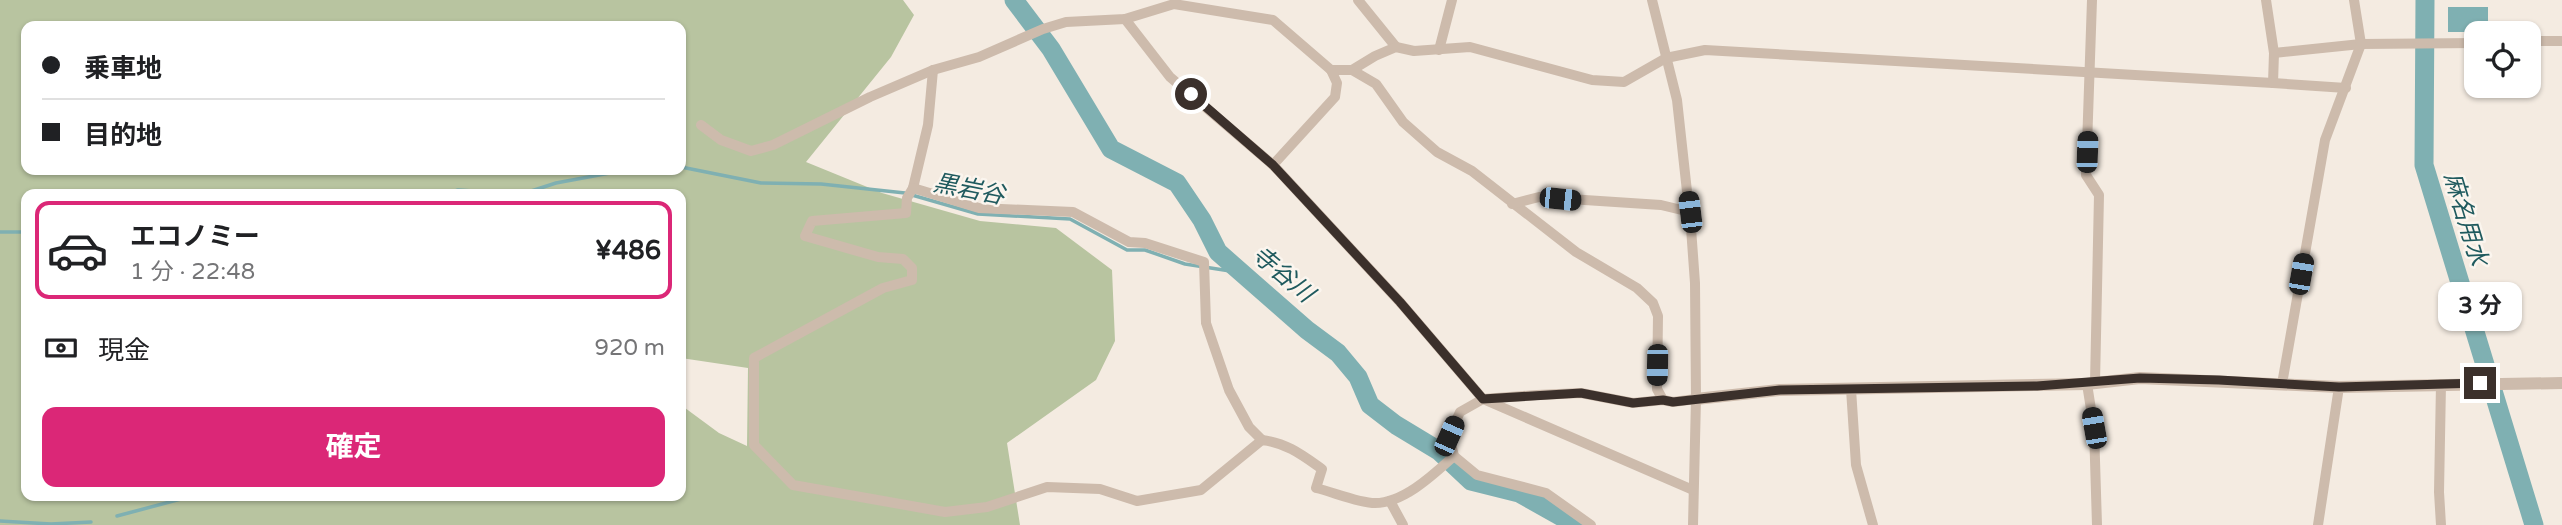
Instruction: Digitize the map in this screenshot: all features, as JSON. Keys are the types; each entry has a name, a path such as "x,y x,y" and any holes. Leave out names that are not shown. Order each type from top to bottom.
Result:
{"street":[{"path":"1358,0 1396,47"},
{"path":"1438,50 1452,0"},
{"path":"1652,0 1677,100 1690,212 1695,283 1693,525"},
{"path":"2092,0 2086,175 2099,195 2091,383 2098,525"},
{"path":"2266,0 2274,53 2273,83"},
{"path":"2282,384 2325,140 2361,44 2354,0"},
{"path":"701,125 721,140 751,151 773,145 870,97 933,70 979,57 1039,31 1066,22 1125,19 1173,2 1273,20 1331,70 1337,83 1335,97 1273,165"},
{"path":"1125,19 1170,77 1273,165 1400,302 1483,399 1693,491"},
{"path":"2541,41 2562,41"},
{"path":"2274,53 2361,44 2464,43"},
{"path":"1352,70 1374,56 1396,47 1414,51 1470,47 1592,80 1624,82 1666,58 1705,50 2346,88"},
{"path":"933,70 928,125 906,213 812,221 806,236 878,257 903,259 912,268 912,280 883,288 754,358 754,445 793,485 945,512 987,507 1047,487 1100,489 1137,501 1200,489 1262,440"},
{"path":"1331,70 1352,70 1376,84 1403,122 1437,152 1472,172 1576,253 1637,288 1653,303 1658,316 1657,389 1663,400"},
{"path":"911,192 979,208 1073,212 1129,242 1145,243 1204,262 1206,323 1229,390 1249,427 1262,440 1279,442 1297,450 1322,469 1316,488 1373,503 1390,501 1427,481 1454,456"},
{"path":"1511,204 1539,197 1661,205 1690,212"},
{"path":"1591,525 1546,493 1477,475 1454,456 1449,436 1460,412 1483,399 1581,393 1633,403 1663,400 1673,402 1780,390 2091,383 2140,378 2339,387 2562,383"},
{"path":"2441,384 2441,525"},
{"path":"2318,525 2339,387"},
{"path":"1851,389 1856,465 1873,525"},
{"path":"1390,501 1404,525"}],"green space":[{"path":"0,0 903,0 914,15 891,57 806,162 882,193 980,221 1056,228 1112,270 1115,341 1096,380 1007,443 1020,525 0,525"}],"water":[{"path":"2448,7 2488,7 2488,21 2464,21 2464,32 2448,32"}],"waterway":[{"name":"寺谷川","path":"1014,0 1051,49 1111,149 1177,183 1202,220 1218,252 1307,330 1338,353 1358,377 1370,405 1396,425 1439,451 1471,481 1519,493 1576,525"},
{"name":"麻名用水","path":"2425,0 2424,165 2534,525"},
{"name":"黒岩谷","path":"686,168 761,183 821,184 905,193 978,214 1070,219 1127,250 1145,250 1185,264 1243,273"},
{"name":"黒岩谷","path":"537,189 599,175"},
{"name":"黒岩谷","path":"0,232 21,232"},
{"path":"117,516 173,501"},
{"path":"0,521 51,524 91,522"}],"route":[{"path":"1191,94 1273,165 1400,302 1483,399 1581,393 1633,403 1663,400 1673,402 1780,390 2037,386 2140,378 2339,387 2480,383"}]}
